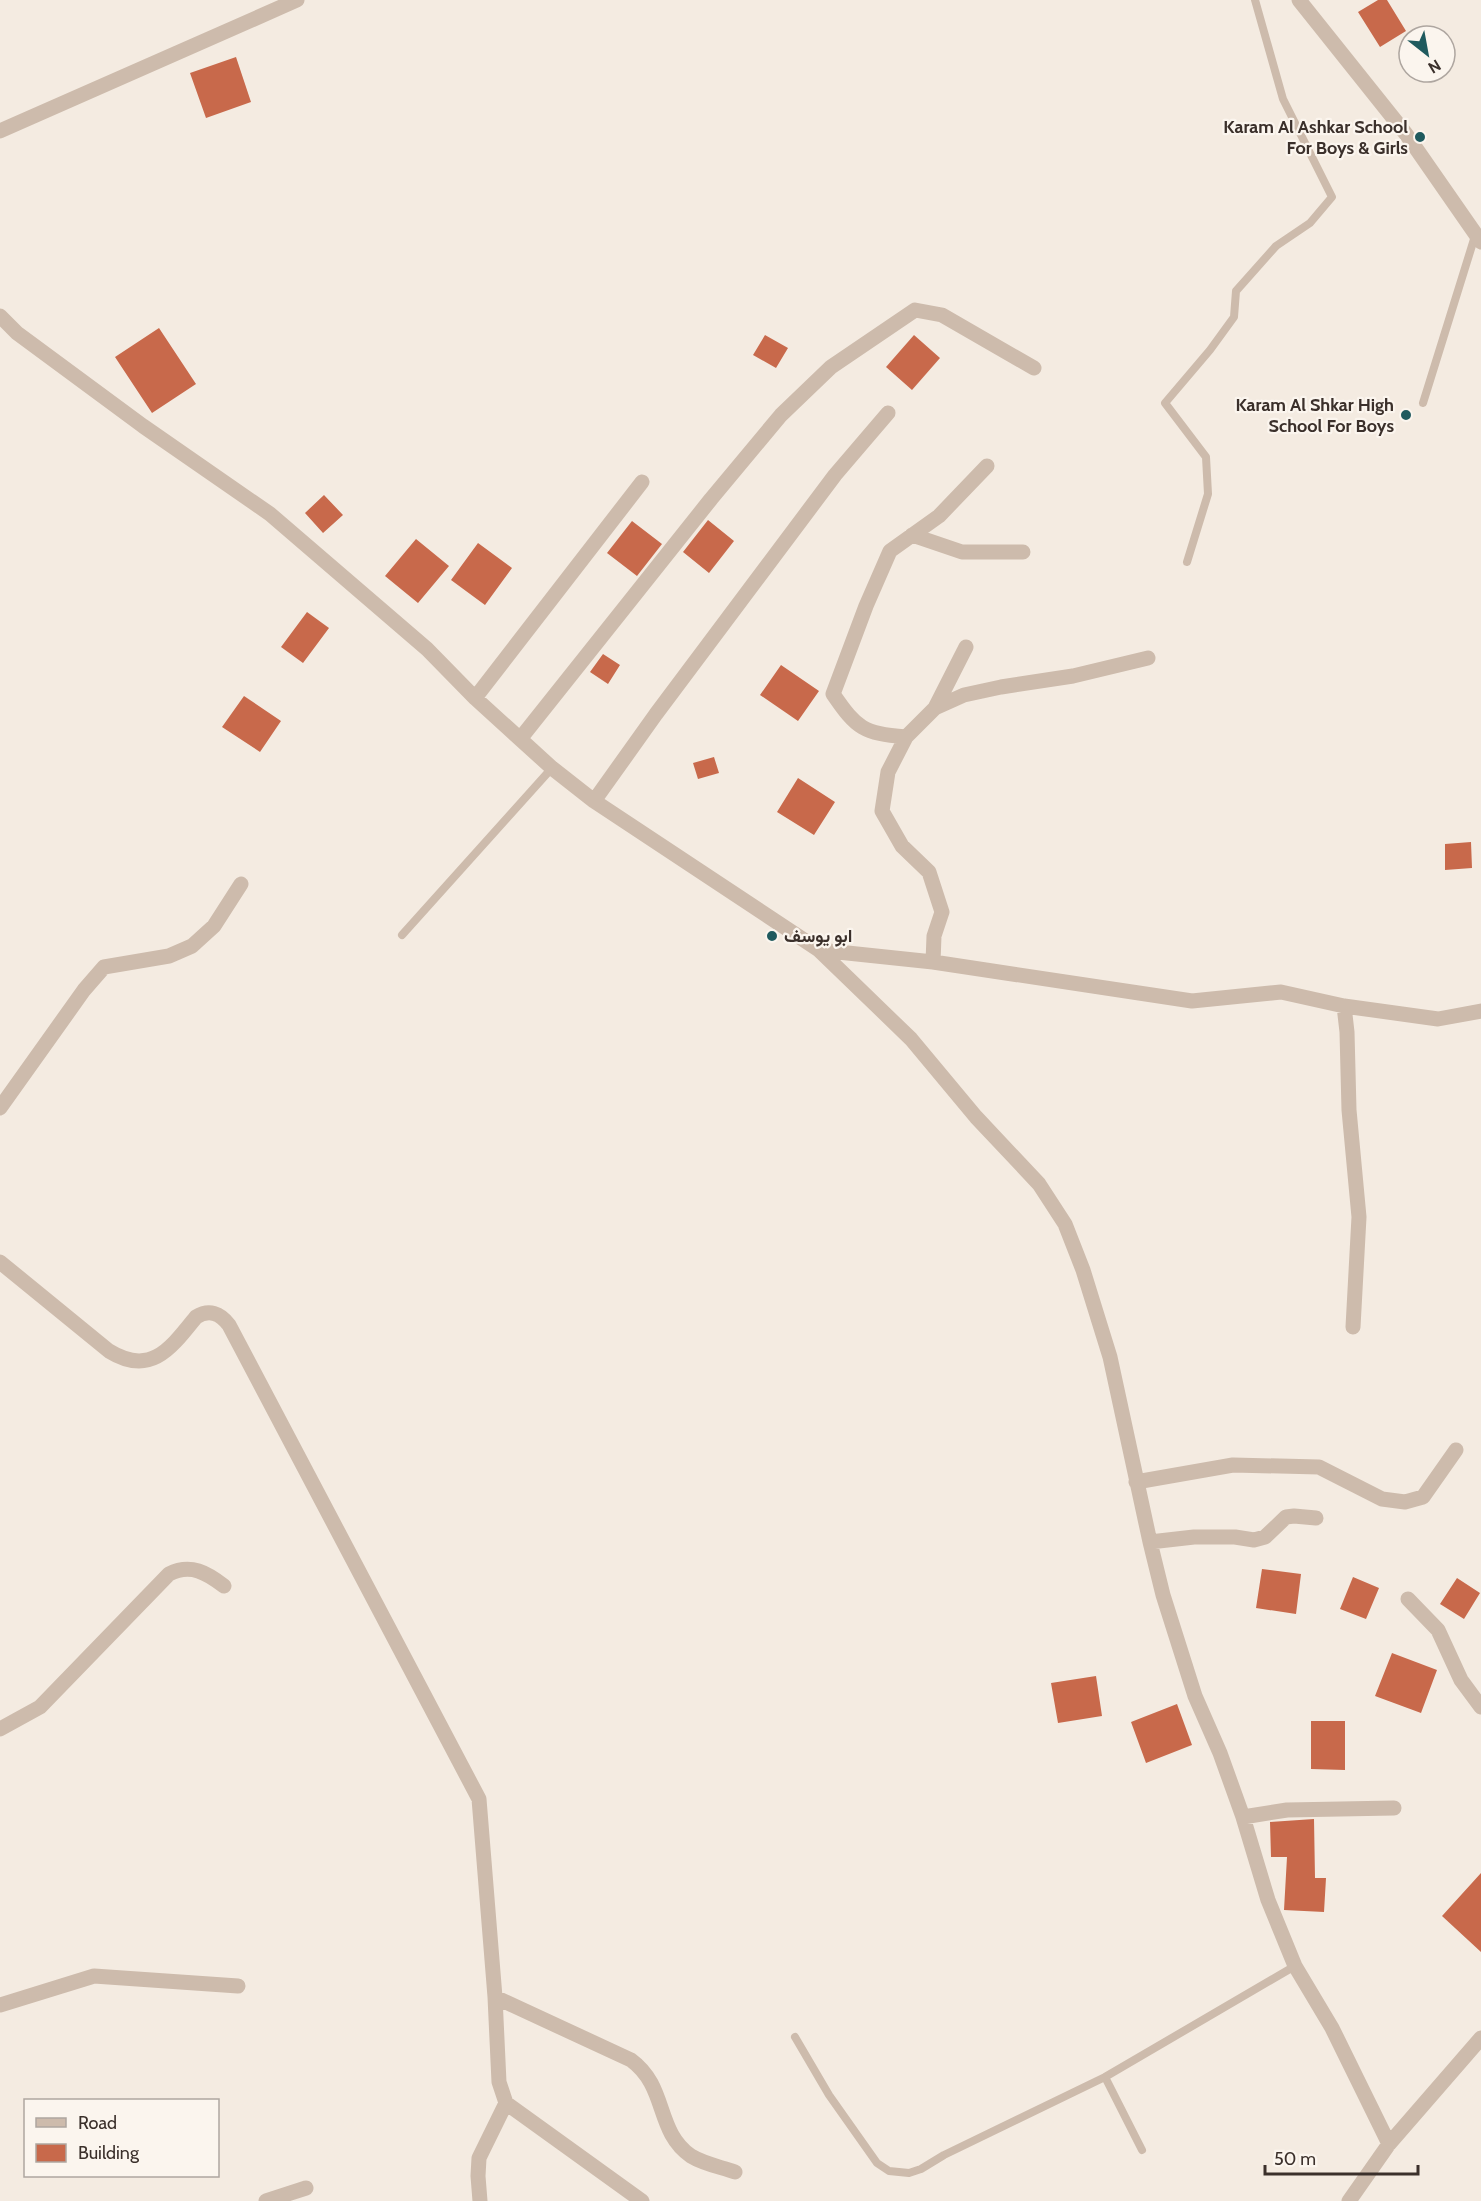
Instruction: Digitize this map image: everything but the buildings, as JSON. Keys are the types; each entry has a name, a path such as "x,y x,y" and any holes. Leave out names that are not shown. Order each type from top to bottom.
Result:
{"street":[{"path":"0,131 297,0"},
{"path":"1299,0 1406,134 1478,239"},
{"path":"520,739 781,415 831,367 915,310 942,315 1034,369"},
{"path":"0,316 17,333 107,400 270,514 427,649 475,698 552,768 594,801 819,950 911,1039 976,1117 1039,1184 1065,1224 1089,1289 1110,1357 1163,1595 1195,1696 1220,1753 1243,1817 1268,1900 1295,1965 1332,2028 1389,2144"},
{"path":"594,801 656,714 835,476 888,413"},
{"path":"906,737 878,734 852,722 833,694 866,606 890,551 939,516 987,466"},
{"path":"475,698 642,482"},
{"path":"912,535 962,552 1023,552"},
{"path":"936,708 966,647"},
{"path":"933,962 934,936 942,912 929,872 902,846 882,811 888,772 906,737 936,708 964,695 1073,676 1148,658"},
{"path":"0,1108 84,990 104,967 169,956 192,946 214,926 241,884"},
{"path":"819,950 933,962 1192,1001 1281,992 1344,1006 1438,1019 1481,1011"},
{"path":"1344,1006 1349,1110 1359,1216 1353,1327"},
{"path":"2,1269 109,1351 129,1360 139,1362 158,1358 202,1313 217,1314 229,1325 479,1799 495,1997 499,2082 506,2103 514,2111 642,2201"},
{"path":"1136,1482 1233,1465 1319,1467 1382,1499 1405,1502 1423,1497 1456,1450"},
{"path":"1150,1542 1194,1537 1235,1537 1254,1540 1265,1537 1286,1517 1294,1515 1316,1518"},
{"path":"0,1729 40,1707 169,1574 182,1569 196,1570 224,1586"},
{"path":"1408,1599 1438,1630 1461,1680 1481,1707"},
{"path":"1243,1817 1287,1810 1394,1808"},
{"path":"0,2005 94,1976 238,1986"},
{"path":"495,1997 632,2060 647,2074 653,2084 666,2122 678,2143 694,2157 735,2172"},
{"path":"1349,2201 1389,2144 1481,2038"},
{"path":"480,2201 479,2158 506,2103"},
{"path":"266,2201 306,2188"}],"lane":[{"path":"1187,562 1208,494 1206,457 1165,403 1210,350 1234,317 1236,291 1276,246 1310,223 1332,197 1283,99 1255,0"},
{"path":"1424,403 1478,239"},
{"path":"402,935 552,768"},
{"path":"795,2037 829,2096 876,2162 896,2173 915,2172 944,2155 1105,2077 1295,1965"},
{"path":"1105,2077 1142,2150"}],"place":[{"name":"Karam Al Ashkar School For Boys & Girls","path":"1420,137"},
{"name":"Karam Al Shkar High School For Boys","path":"1406,415"},
{"name":"ابو يوسف","path":"772,936"}]}
